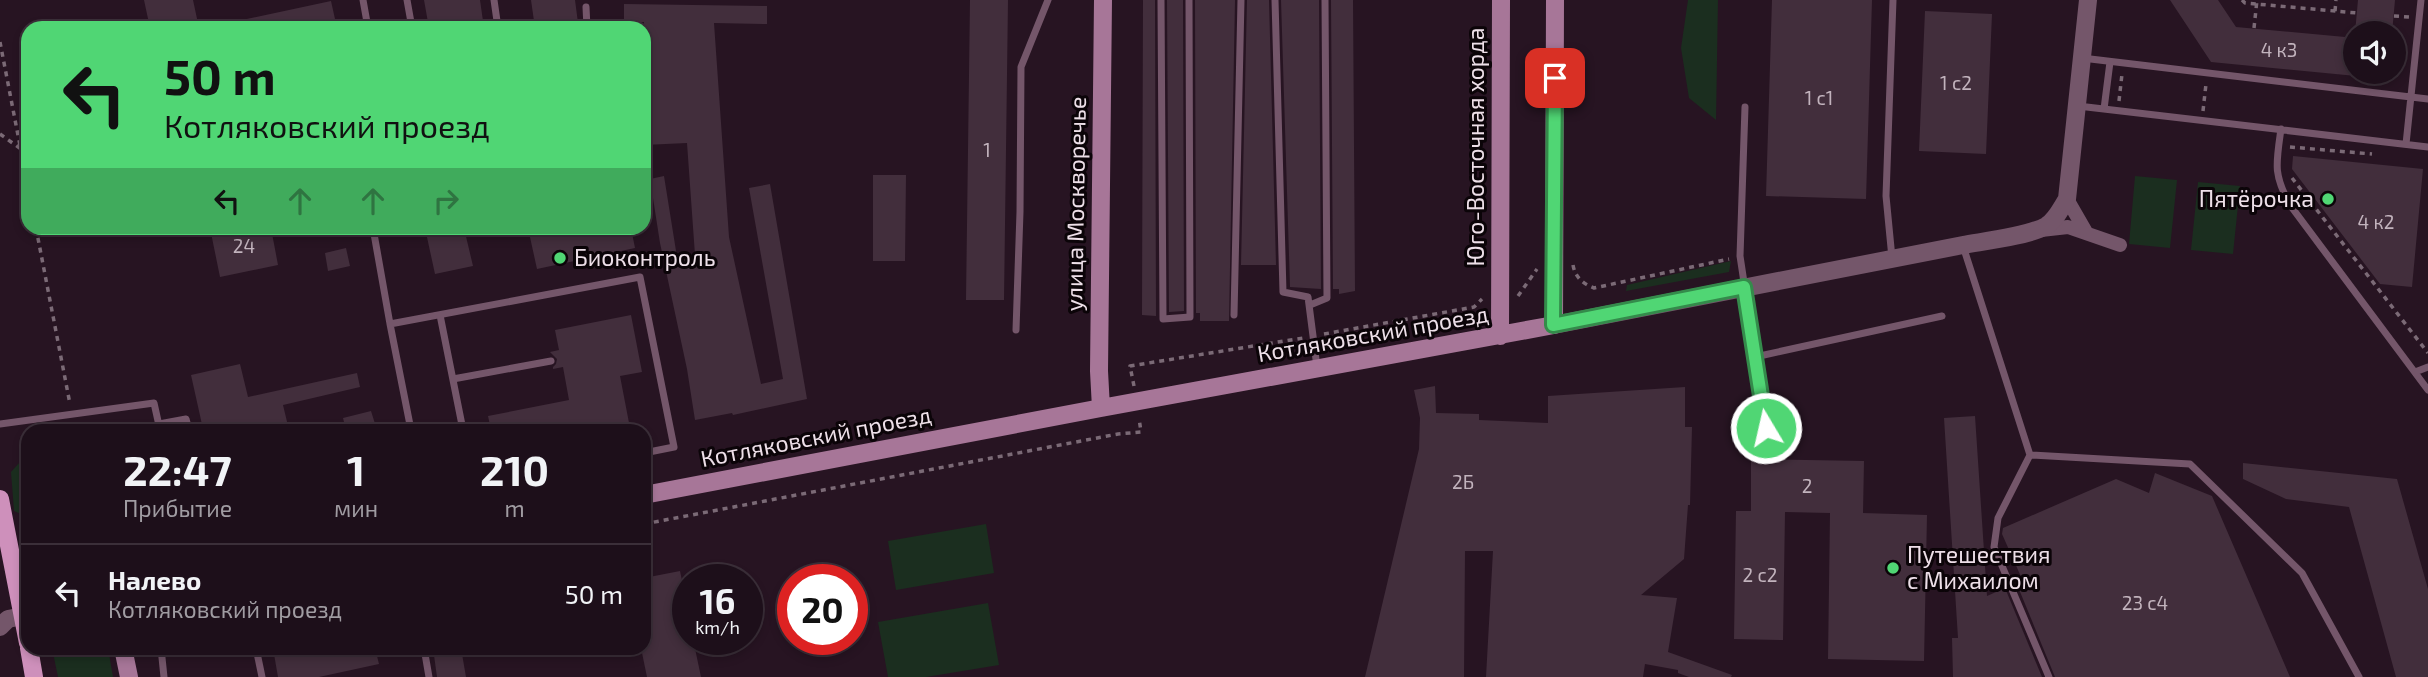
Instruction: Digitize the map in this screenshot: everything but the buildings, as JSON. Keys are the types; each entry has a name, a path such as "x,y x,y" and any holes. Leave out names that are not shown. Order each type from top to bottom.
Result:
{"main road":[{"name":"улица Москворечье","path":"1101,408 1099,371 1103,0"},
{"name":"Юго-Восточная хорда","path":"1500,336 1502,0"},
{"path":"1553,325 1555,0"},
{"name":"Котляковский проезд","path":"651,494 1553,325"},
{"path":"0,499 21,596"},
{"path":"30,655 34,677"},
{"path":"124,655 129,677"}],"street":[{"path":"2086,232 2067,199 2088,0"},
{"name":"Котляковский проезд","path":"1553,325 2029,232 2046,226 2057,216 2067,199"},
{"path":"2029,232 2068,227 2120,246"},
{"path":"0,627 8,619 21,616"}],"lane":[{"path":"363,0 367,21"},
{"path":"407,0 411,21"},
{"path":"494,0 497,21"},
{"path":"1016,330 1021,67 1048,0"},
{"path":"1161,0 1163,319 1190,317 1189,0"},
{"path":"1234,315 1241,0"},
{"path":"1275,0 1283,292 1308,297 1317,369"},
{"path":"1310,305 1327,299 1325,0"},
{"path":"1892,259 1886,197 1893,0"},
{"path":"2406,144 2421,0"},
{"path":"586,7 587,21"},
{"path":"2082,58 2428,99"},
{"path":"2104,109 2110,62"},
{"path":"2077,106 2428,146"},
{"path":"1745,107 1740,256 1766,428"},
{"path":"2281,129 2276,166 2278,183 2290,205 2428,390"},
{"path":"374,235 410,424"},
{"path":"1963,245 2030,455 1998,518 1994,547 2049,677"},
{"path":"390,324 640,276 674,447 651,452"},
{"path":"440,315 462,424"},
{"path":"1755,358 1942,316"},
{"path":"453,379 551,361"},
{"path":"2415,372 2428,367"},
{"path":"0,424 155,402 159,424"},
{"path":"170,424 186,419 187,424"},
{"path":"2030,455 2190,464 2302,573 2359,677"},
{"path":"162,655 164,677"},
{"path":"257,655 262,677"},
{"path":"425,655 429,677"}],"path":[{"path":"2242,0 2245,4 2256,2 2357,13"},
{"path":"2335,11 2336,0"},
{"path":"2254,28 2256,2"},
{"path":"0,42 21,149"},
{"path":"2118,110 2124,63"},
{"path":"2202,120 2207,73"},
{"path":"0,134 21,149"},
{"path":"2289,159 2290,146 2373,155"},
{"path":"2288,171 2428,353"},
{"path":"37,235 72,415"},
{"path":"1568,260 1572,260 1574,270 1586,285 1594,288 1740,256"},
{"path":"1512,297 1519,296 1542,261"},
{"path":"1617,282 1619,293"}],"green space":[{"path":"1688,0 1718,0 1716,120 1689,98 1681,48"},
{"path":"2135,176 2177,180 2170,248 2129,244"},
{"path":"2198,182 2240,186 2233,254 2191,250"},
{"path":"1731,261 1729,272 1626,291 1627,285"},
{"path":"21,461 21,514 14,511 11,472"},
{"path":"986,524 994,573 896,590 888,541"},
{"path":"988,603 999,665 926,677 888,677 878,622"},
{"path":"53,655 109,655 113,677 58,677"}],"place":[{"name":"Пятёрочка","path":"2328,199"},
{"name":"Биоконтроль","path":"560,258"},
{"name":"Путешествия с Михаилом","path":"1893,568"}],"route":[{"path":"1555,78 1553,325 1744,287 1766,428"}]}
